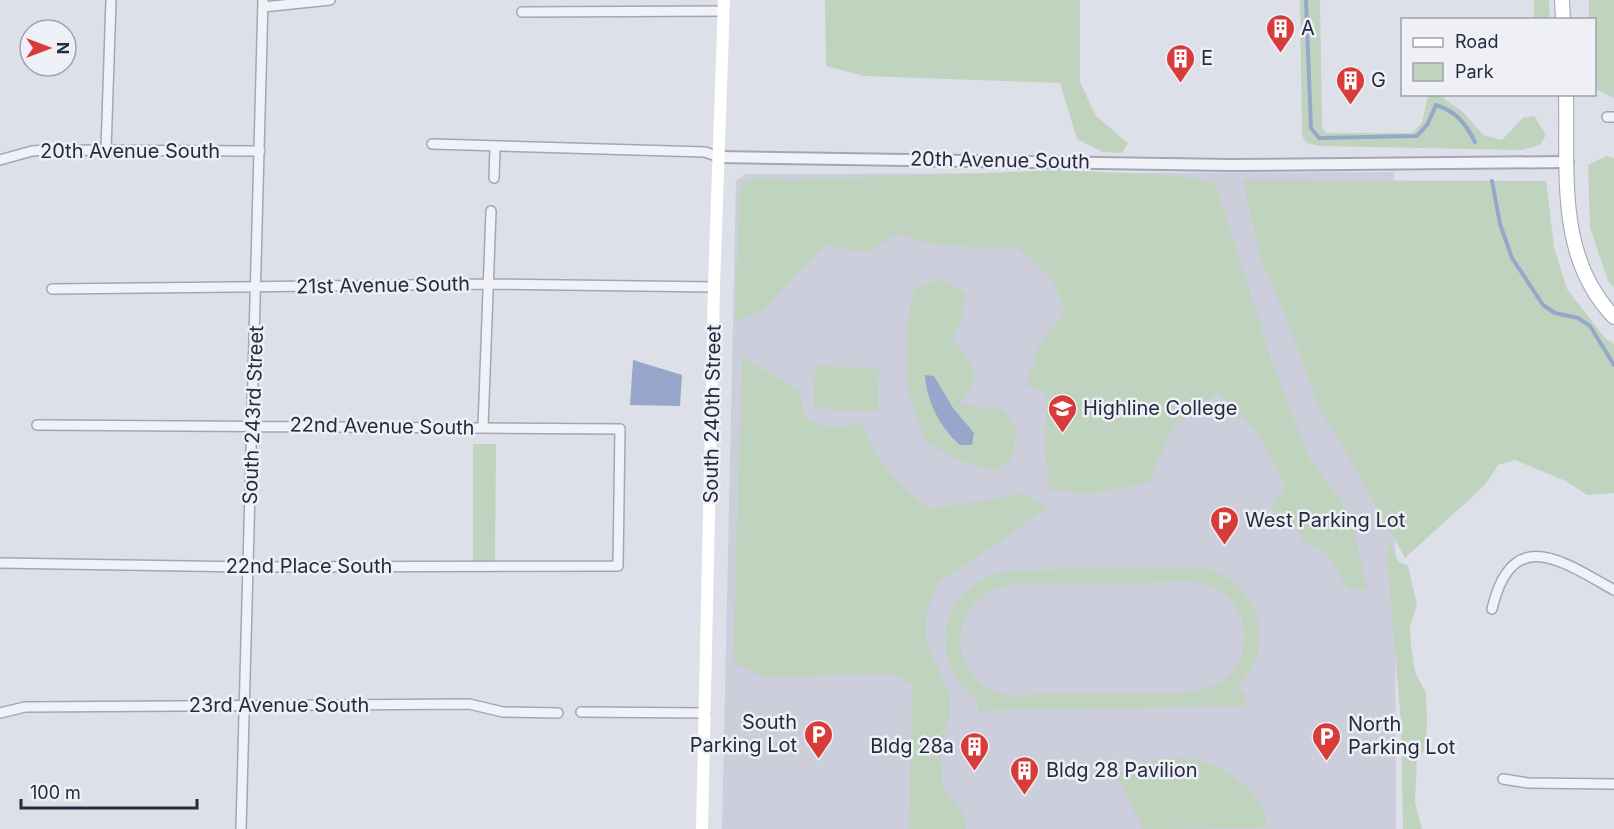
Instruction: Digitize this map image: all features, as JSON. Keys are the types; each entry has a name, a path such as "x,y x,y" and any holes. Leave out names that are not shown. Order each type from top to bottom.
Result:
{"main road":[{"path":"1562,0 1563,18"},
{"name":"South 240th Street","path":"702,829 714,287 724,5"},
{"path":"1566,96 1570,224 1578,261 1595,295 1614,317"}],"street":[{"path":"106,150 111,0"},
{"path":"263,3 330,0"},
{"name":"South 243rd Street","path":"242,829 263,3"},
{"path":"522,12 724,5"},
{"name":"20th Avenue South","path":"432,144 495,148 705,152 719,157 1230,165 1568,162"},
{"path":"494,178 495,148"},
{"name":"20th Avenue South","path":"0,160 32,151 260,151"},
{"path":"483,427 491,212"},
{"name":"21st Avenue South","path":"52,289 490,284 714,287"},
{"name":"22nd Avenue South","path":"37,425 620,429 618,566"},
{"path":"1492,609 1498,584 1507,569 1527,557 1543,556 1563,561 1614,590"},
{"name":"22nd Place South","path":"0,562 248,567 618,566"},
{"name":"23rd Avenue South","path":"0,713 25,707 469,704 503,712 558,713"},
{"path":"581,712 705,713"},
{"path":"1503,779 1528,783 1614,784"}],"shaded area":[{"name":"Highline College","path":"1394,172 1396,829 722,829 736,181 746,174"}],"green space":[{"path":"825,0 1080,0 1080,82 1096,116 1128,143 1122,153 1103,152 1077,139 1060,83 864,76 826,66"},
{"path":"1300,0 1320,0 1322,127 1326,133 1412,133 1422,123 1428,96 1446,96 1444,99 1462,111 1483,135 1502,140 1523,118 1534,116 1546,135 1540,145 1521,150 1320,146 1306,143 1302,135"},
{"path":"1534,0 1549,0 1550,18 1534,18"},
{"path":"1589,0 1614,0 1614,98 1596,89 1596,18 1589,18"},
{"path":"1607,156 1614,158 1614,288 1608,281 1590,228 1588,165"},
{"path":"1063,170 1180,176 1216,184 1271,359 1309,458 1350,513 1367,589 1348,589 1325,551 1303,542 1293,520 1270,508 1286,486 1257,431 1218,392 1173,427 1148,483 1088,494 1050,490 1044,447 1047,392 1026,386 1040,344 1065,311 1052,279 1018,248 940,246 896,234 867,253 825,245 762,311 735,321 740,186 754,178 789,180"},
{"path":"1243,180 1546,181 1554,247 1567,289 1605,338 1614,344 1614,493 1587,495 1566,481 1515,460 1498,465 1485,485 1405,558 1341,443 1321,413 1286,317 1260,257"},
{"path":"940,279 965,293 963,315 953,339 976,374 970,391 960,404 1003,410 1017,429 1012,459 996,471 959,461 926,442 907,387 907,324 914,289"},
{"path":"742,357 800,391 805,419 831,428 863,423 881,461 929,509 1024,493 1047,507 973,561 938,582 926,614 926,642 950,695 950,715 940,748 943,787 961,810 967,829 909,829 912,685 893,674 762,677 733,662"},
{"path":"815,366 879,368 878,411 814,409"},
{"path":"473,444 496,444 495,561 473,561"},
{"path":"1390,543 1399,562 1408,566 1417,605 1410,625 1415,672 1426,693 1426,748 1417,760 1415,803 1422,829 1403,829 1401,724 1387,554"},
{"path":"1200,567 1221,575 1237,586 1249,601 1257,618 1260,636 1257,655 1249,673 1235,690 1245,691 1245,706 978,711 978,700 960,683 949,663 945,642 948,622 956,603 970,587 990,576 1014,570","holes":["1189,582 1213,587 1230,599 1241,616 1244,635 1241,654 1232,672 1215,685 1191,692 1006,695 985,686 970,672 962,655 960,637 965,619 975,603 992,591 1014,585"]},
{"path":"1169,758 1197,759 1228,772 1249,789 1264,809 1267,828 1143,829 1116,774 1141,762"}],"water":[{"path":"633,360 682,375 680,406 630,405"},
{"path":"925,375 934,376 953,408 974,433 972,445 960,445 947,431 928,394"}],"waterway":[{"path":"1306,0 1311,128 1319,138 1417,136 1427,125 1436,105 1460,119 1475,142"},
{"path":"1492,181 1500,224 1512,258 1543,305 1555,313 1578,318 1590,326 1614,365"}],"place":[{"name":"A","path":"1280,54"},
{"name":"E","path":"1180,84"},
{"name":"G","path":"1350,106"},
{"name":"Highline College","path":"1062,434"},
{"name":"West Parking Lot","path":"1224,546"},
{"name":"South Parking Lot","path":"818,760"},
{"name":"North Parking Lot","path":"1327,762"},
{"name":"Bldg 28a","path":"975,772"},
{"name":"Bldg 28 Pavilion","path":"1025,796"}]}
